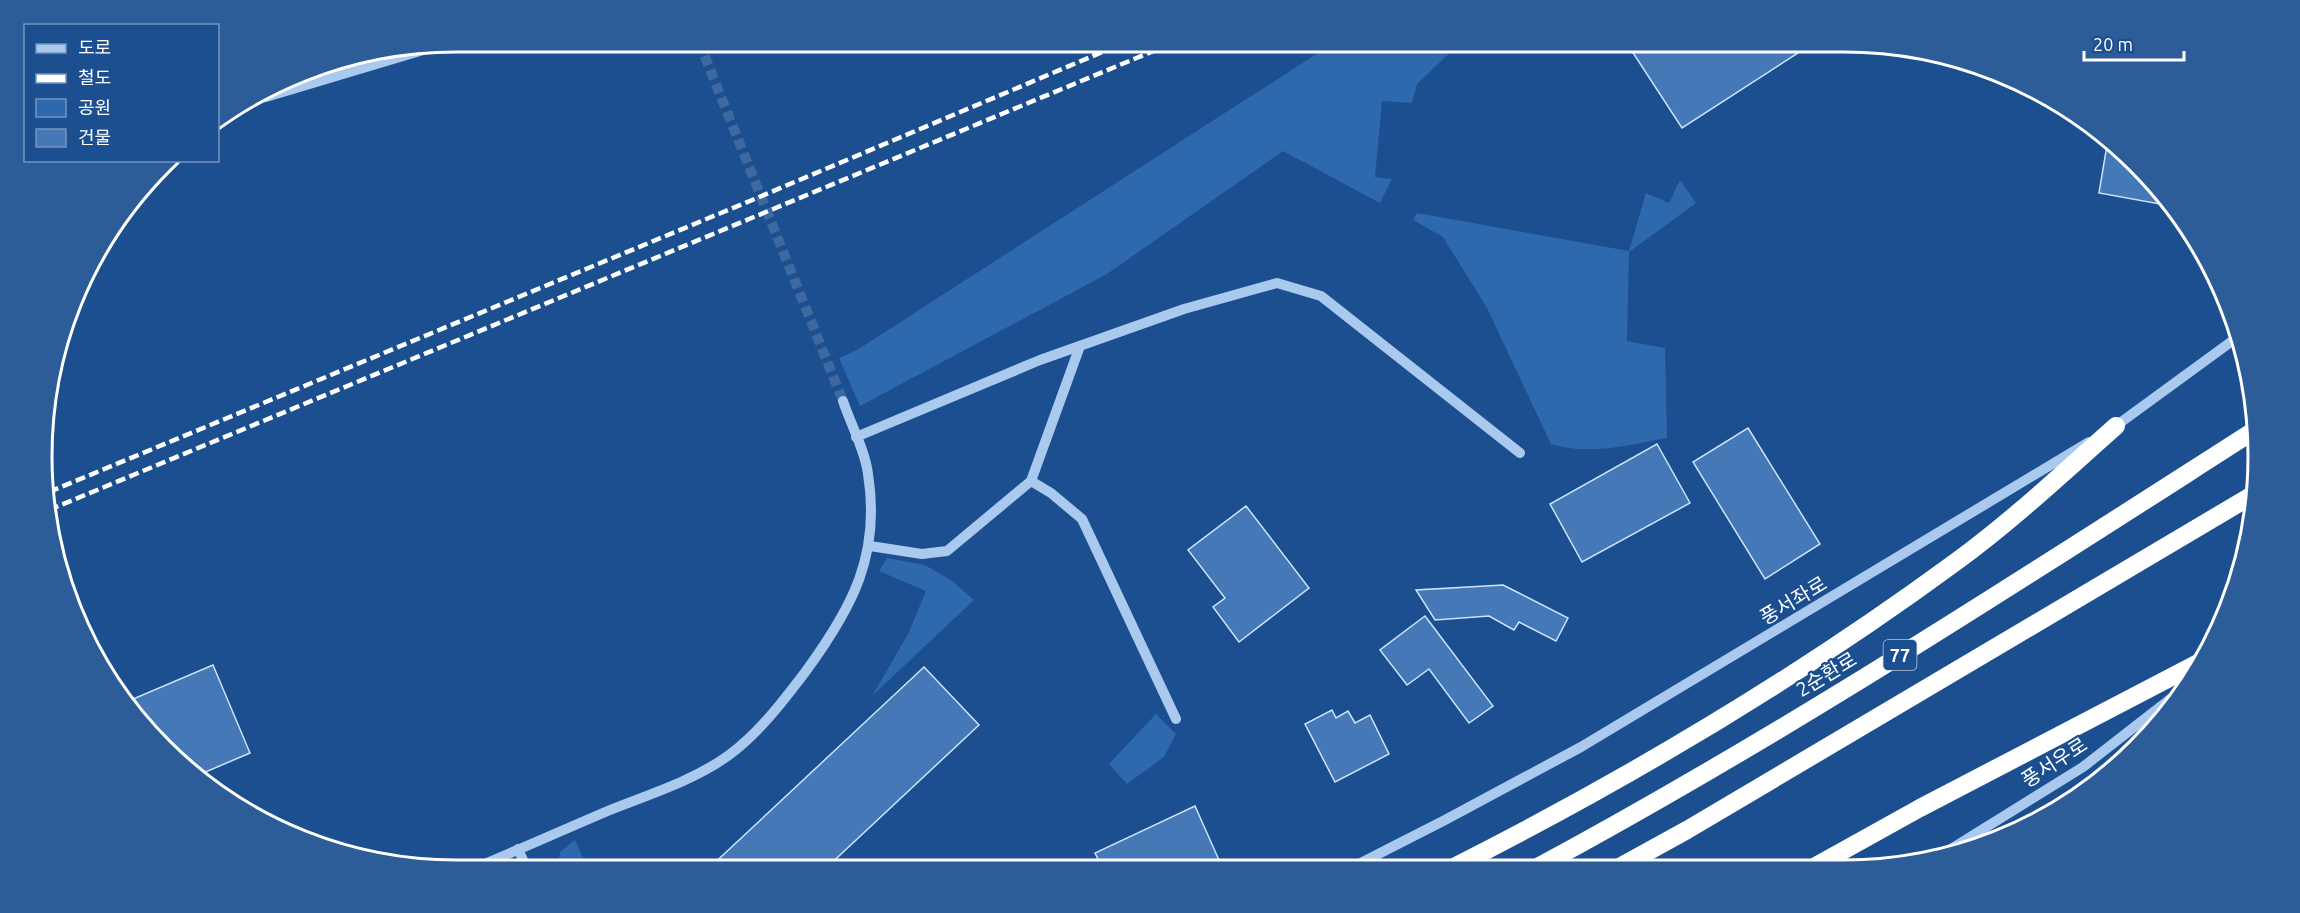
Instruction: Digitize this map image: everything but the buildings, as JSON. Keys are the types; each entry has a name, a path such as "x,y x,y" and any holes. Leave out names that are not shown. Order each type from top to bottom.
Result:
{"highway":[{"path":"1466,860 1553,817 1675,746 1841,642 1958,560 2018,512 2116,426"},
{"name":"2순환로","path":"1551,860 1600,834 1815,707 2247,435"},
{"name":"77","path":"1633,860 1688,830 2245,499"},
{"path":"1826,860 1920,808 2186,669"}],"street":[{"path":"282,92 402,56"},
{"path":"856,437 1017,369 1184,309 1277,283 1321,296 1520,453"},
{"name":"풍서좌로","path":"1367,860 1581,747 1874,572 2116,426 2231,342"},
{"path":"870,546 922,554 947,551 1031,481 1080,346"},
{"path":"493,860 685,780 729,755 762,724 834,633 854,595 870,546 871,506 868,473 843,401"},
{"path":"1031,481 1051,493 1082,519 1176,719"},
{"name":"풍서우로","path":"1961,843 2083,767 2160,707"},
{"path":"518,849 523,860"}],"green space":[{"path":"1319,52 1451,52 1417,84 1412,103 1382,101 1375,177 1392,179 1380,203 1283,151 1107,274 860,406 839,358 857,350"},
{"path":"1680,180 1696,203 1629,252 1627,341 1665,348 1667,438 1594,449 1551,444 1487,308 1443,237 1413,220 1417,213 1629,251 1646,193 1669,203"},
{"path":"887,558 925,565 952,581 974,600 872,696 908,634 926,591 879,571"},
{"path":"1156,714 1176,734 1164,757 1127,784 1109,764"},
{"path":"575,840 584,860 559,860 560,852"}],"tunnel":[{"path":"703,52 843,401"}],"railway":[{"path":"54,490 1102,52"},
{"path":"56,507 1151,52"}]}
